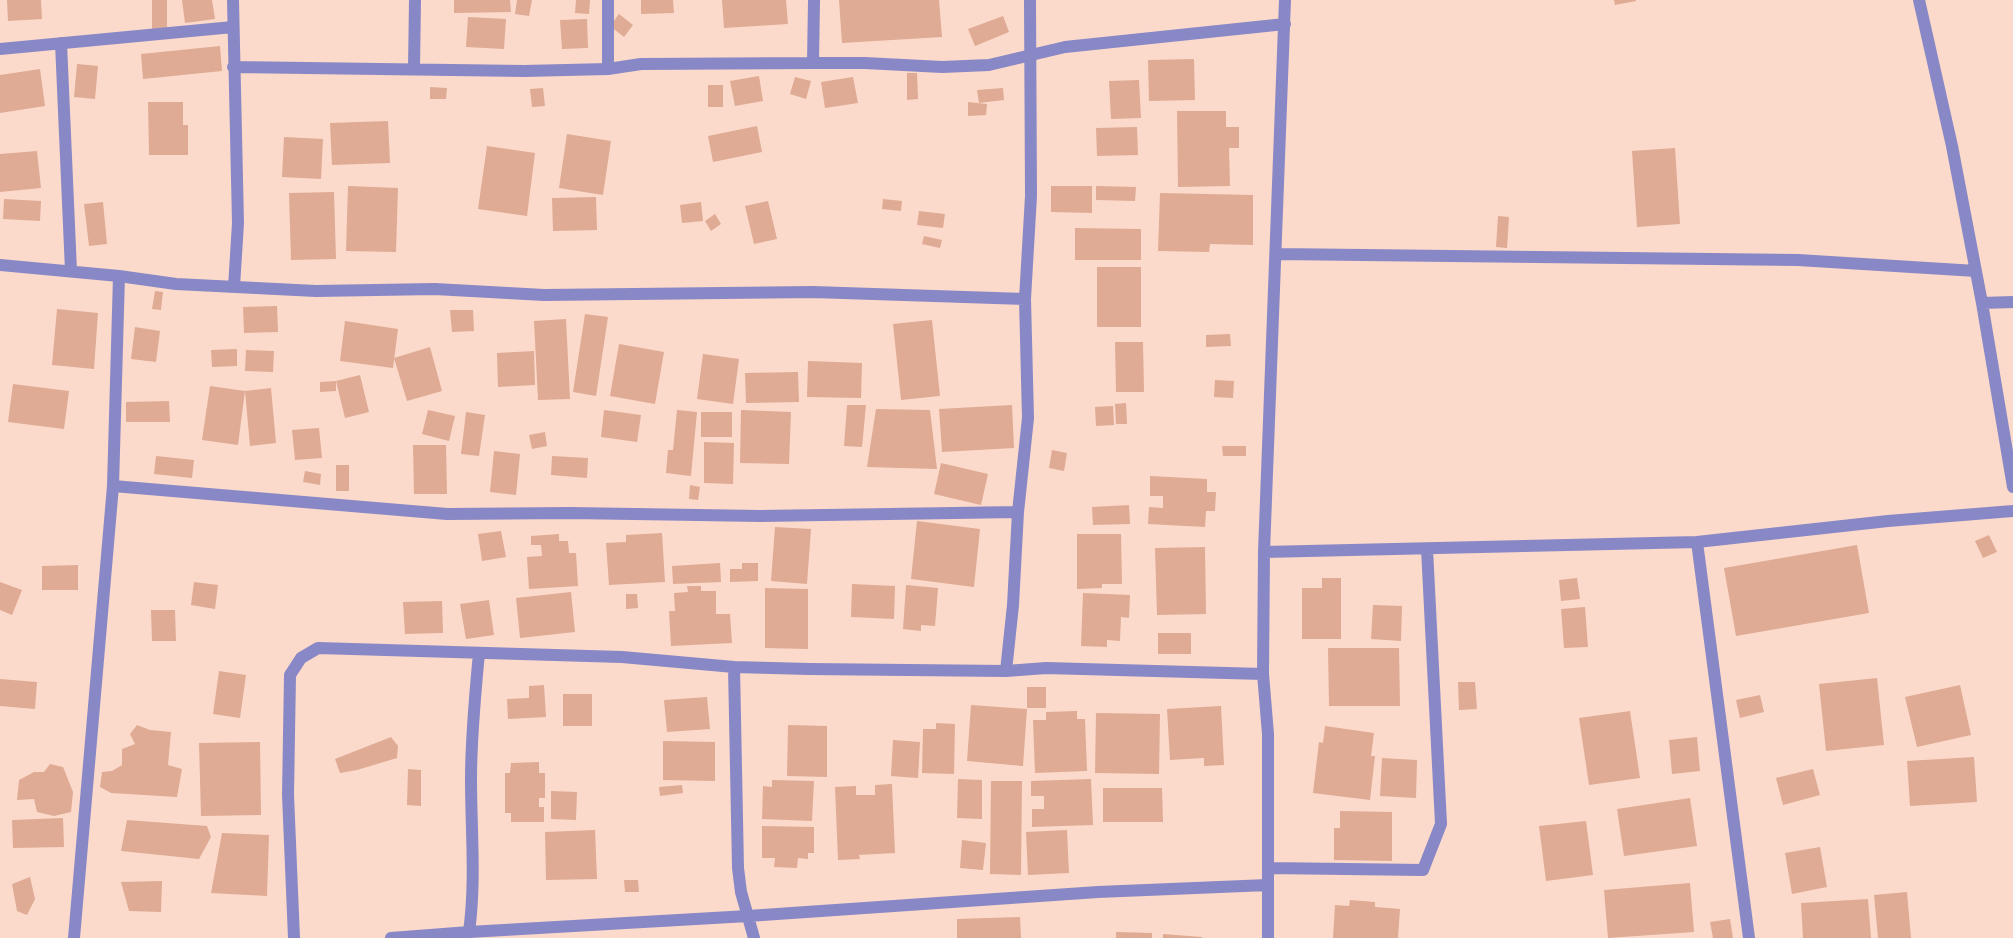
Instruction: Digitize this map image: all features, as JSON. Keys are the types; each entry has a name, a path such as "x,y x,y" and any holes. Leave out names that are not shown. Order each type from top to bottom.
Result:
{"street":[{"path":"233,0 233,67 238,223 234,287"},
{"path":"414,68 415,0"},
{"path":"608,0 608,69"},
{"path":"813,62 814,0"},
{"path":"1006,672 1013,605 1018,512 1028,418 1025,299 1031,196 1030,0"},
{"path":"1268,938 1268,734 1263,674 1264,552 1285,0"},
{"path":"1919,0 1952,146 1982,303 2013,487"},
{"path":"233,67 524,71 608,69 641,64 813,62 942,67 989,65 1065,48 1105,42 1285,24"},
{"path":"0,49 233,27"},
{"path":"61,43 70,272"},
{"path":"1276,254 1798,260 1976,271"},
{"path":"0,265 119,276 176,284 316,291 435,290 544,295 813,292 1025,299"},
{"path":"74,938 113,486 119,276"},
{"path":"1982,303 2013,302"},
{"path":"113,486 447,514 571,513 760,516 1018,512"},
{"path":"1264,552 1697,542 1888,521 2013,511"},
{"path":"1697,542 1749,938"},
{"path":"1269,868 1423,870 1441,824 1426,549"},
{"path":"294,938 288,796 290,675 301,658 318,648 622,657 734,667 1006,672 1046,668 1263,674"},
{"path":"469,932 473,902 472,734 479,653"},
{"path":"734,667 738,868 741,892 754,938"},
{"path":"391,938 1098,892 1268,884"}],"building":[{"path":"7,0 41,0 42,19 8,21"},
{"path":"152,0 167,0 167,29 152,29"},
{"path":"182,0 212,0 215,19 185,23"},
{"path":"454,0 510,0 511,12 454,13"},
{"path":"517,0 532,0 529,16 515,14"},
{"path":"576,0 590,0 589,14 575,13"},
{"path":"641,0 673,0 674,13 641,14"},
{"path":"722,0 786,0 788,24 724,28"},
{"path":"839,0 939,0 942,37 842,43"},
{"path":"1614,0 1636,0 1636,1 1615,5"},
{"path":"619,14 633,25 624,37 610,26"},
{"path":"1003,16 1009,32 975,46 968,29"},
{"path":"468,17 506,19 504,49 466,47"},
{"path":"587,19 588,48 562,49 560,20"},
{"path":"220,46 222,71 143,79 141,54"},
{"path":"1194,59 1195,100 1149,101 1148,60"},
{"path":"77,64 98,66 95,99 74,97"},
{"path":"40,69 45,106 0,113 0,75"},
{"path":"907,73 917,73 918,99 907,100"},
{"path":"759,76 763,101 735,106 730,81"},
{"path":"795,77 811,81 806,99 790,94"},
{"path":"853,77 858,103 825,108 821,82"},
{"path":"1139,80 1141,118 1111,119 1109,81"},
{"path":"708,85 723,85 723,107 708,107"},
{"path":"430,87 447,88 446,99 430,99"},
{"path":"543,88 545,106 532,107 530,89"},
{"path":"1003,88 1004,100 979,103 977,90"},
{"path":"148,102 183,102 183,125 188,125 188,155 149,155"},
{"path":"968,102 987,104 986,115 968,116"},
{"path":"1177,111 1226,111 1226,127 1239,127 1239,148 1229,148 1230,186 1178,187"},
{"path":"388,121 390,163 332,165 330,123"},
{"path":"757,126 762,152 713,162 708,136"},
{"path":"1137,127 1138,155 1097,156 1096,128"},
{"path":"567,134 611,141 603,195 559,188"},
{"path":"284,137 323,139 321,179 282,177"},
{"path":"487,146 535,153 527,216 478,209"},
{"path":"1675,148 1680,224 1637,227 1632,151"},
{"path":"37,151 41,188 0,192 0,154"},
{"path":"348,186 398,188 396,252 346,251"},
{"path":"1051,186 1092,186 1092,213 1051,212"},
{"path":"1096,186 1136,187 1135,201 1096,200"},
{"path":"334,192 336,259 291,260 289,193"},
{"path":"1160,193 1253,195 1253,245 1210,244 1209,252 1158,251"},
{"path":"596,197 597,230 553,231 552,198"},
{"path":"4,199 41,201 40,221 3,219"},
{"path":"883,199 902,201 901,211 882,209"},
{"path":"768,201 777,239 754,244 745,206"},
{"path":"103,202 107,244 89,246 84,204"},
{"path":"701,202 703,221 682,223 680,205"},
{"path":"919,211 945,214 943,228 917,225"},
{"path":"715,214 721,224 711,231 705,221"},
{"path":"1498,216 1509,217 1507,248 1496,247"},
{"path":"1075,228 1141,229 1141,260 1075,260"},
{"path":"924,236 942,240 940,248 922,244"},
{"path":"1097,267 1141,267 1141,327 1097,327"},
{"path":"155,291 163,292 161,310 152,309"},
{"path":"277,306 278,332 244,333 243,307"},
{"path":"57,309 98,313 94,369 52,365"},
{"path":"450,310 473,310 474,331 452,332"},
{"path":"585,314 608,317 596,396 573,392"},
{"path":"566,319 570,399 538,400 534,321"},
{"path":"932,320 940,396 901,400 893,324"},
{"path":"345,321 398,329 393,368 340,361"},
{"path":"135,327 160,331 156,362 131,359"},
{"path":"1230,334 1231,346 1206,347 1206,335"},
{"path":"1115,342 1143,342 1144,392 1116,392"},
{"path":"619,344 664,352 655,404 610,396"},
{"path":"430,347 442,391 407,401 394,358"},
{"path":"237,349 237,366 212,367 211,350"},
{"path":"246,350 274,351 273,372 245,371"},
{"path":"534,351 535,385 498,387 497,353"},
{"path":"703,354 739,359 733,404 697,399"},
{"path":"808,361 862,363 861,398 807,397"},
{"path":"798,372 799,402 746,403 745,373"},
{"path":"360,375 369,412 345,418 336,381"},
{"path":"1215,380 1234,381 1233,398 1214,397"},
{"path":"336,381 336,391 320,392 320,382"},
{"path":"13,384 69,391 64,429 8,422"},
{"path":"210,386 245,391 238,445 202,440"},
{"path":"271,388 276,443 250,446 245,391"},
{"path":"169,401 170,422 126,422 126,402"},
{"path":"1126,403 1127,424 1116,424 1115,404"},
{"path":"847,405 866,405 862,447 844,446"},
{"path":"1012,405 1014,448 942,452 939,409"},
{"path":"1113,406 1114,425 1096,426 1095,407"},
{"path":"876,409 930,410 937,469 867,467"},
{"path":"428,410 455,416 449,441 422,434"},
{"path":"604,410 641,415 637,442 601,437"},
{"path":"677,410 697,412 691,476 666,473 668,450 673,450"},
{"path":"741,410 791,412 789,464 740,463"},
{"path":"466,412 485,415 479,456 461,454"},
{"path":"701,412 732,412 732,437 701,437"},
{"path":"319,428 322,458 295,460 292,430"},
{"path":"545,432 547,446 532,449 529,435"},
{"path":"704,442 734,443 733,484 704,483"},
{"path":"413,445 446,445 447,494 414,494"},
{"path":"1222,446 1246,446 1246,456 1223,456"},
{"path":"1052,450 1067,453 1064,471 1049,468"},
{"path":"494,451 520,454 516,495 490,492"},
{"path":"156,456 194,460 192,478 154,474"},
{"path":"552,456 588,458 587,478 551,475"},
{"path":"941,463 988,474 981,505 934,494"},
{"path":"336,465 349,465 349,491 336,491"},
{"path":"305,471 321,474 320,485 303,482"},
{"path":"1150,476 1207,479 1207,492 1216,492 1215,511 1206,511 1205,527 1148,524 1149,507 1163,508 1163,496 1150,496"},
{"path":"690,485 700,487 698,500 689,499"},
{"path":"1129,505 1130,524 1093,525 1092,507"},
{"path":"917,521 980,529 974,587 911,579"},
{"path":"775,527 811,529 807,584 771,581"},
{"path":"501,531 506,557 482,561 478,534"},
{"path":"662,533 665,582 609,585 606,543 626,542 626,535"},
{"path":"559,534 559,541 568,541 569,553 576,553 578,586 529,589 527,557 542,556 541,545 531,545 531,536"},
{"path":"1077,534 1121,534 1122,584 1102,584 1102,588 1077,589"},
{"path":"1989,535 1997,552 1983,558 1975,541"},
{"path":"1857,545 1869,613 1736,636 1724,568"},
{"path":"1205,547 1206,614 1157,615 1155,548"},
{"path":"720,563 721,582 673,584 672,566"},
{"path":"742,563 758,563 758,581 730,582 730,569 742,569"},
{"path":"78,565 78,590 42,590 42,566"},
{"path":"1322,578 1341,578 1341,639 1302,639 1302,588 1322,588"},
{"path":"1577,578 1580,599 1561,601 1559,580"},
{"path":"0,582 22,590 12,615 0,610"},
{"path":"194,582 218,585 215,609 191,605"},
{"path":"852,584 895,586 894,619 851,617"},
{"path":"906,585 938,588 935,626 921,625 921,631 903,629"},
{"path":"687,586 701,586 701,591 716,591 716,614 730,614 732,643 671,646 669,611 675,611 674,593 688,592"},
{"path":"765,588 808,589 808,649 765,648"},
{"path":"571,592 575,632 520,638 516,598"},
{"path":"1083,593 1130,595 1129,618 1121,617 1120,641 1107,640 1107,647 1081,646"},
{"path":"626,594 637,594 638,608 626,609"},
{"path":"489,600 494,635 466,639 460,604"},
{"path":"442,601 443,633 405,634 403,602"},
{"path":"1373,605 1402,606 1401,641 1371,639"},
{"path":"1585,607 1588,647 1564,648 1561,609"},
{"path":"151,610 175,610 176,641 152,641"},
{"path":"1158,633 1191,633 1191,654 1158,654"},
{"path":"1328,648 1399,648 1400,706 1329,706"},
{"path":"219,671 246,675 240,718 213,714"},
{"path":"1877,678 1884,745 1826,751 1819,684"},
{"path":"0,679 37,682 35,709 0,706"},
{"path":"1458,682 1475,682 1477,709 1459,710"},
{"path":"544,685 546,717 508,719 507,699 529,698 529,686"},
{"path":"1960,685 1971,735 1917,747 1905,697"},
{"path":"1027,687 1046,687 1046,708 1027,708"},
{"path":"563,694 592,694 592,726 563,726"},
{"path":"1760,695 1764,712 1740,718 1736,700"},
{"path":"707,697 710,729 667,732 664,700"},
{"path":"971,705 1027,709 1023,766 967,761"},
{"path":"1221,706 1224,765 1204,766 1204,758 1170,760 1167,709"},
{"path":"1077,711 1077,719 1085,719 1087,771 1035,773 1033,720 1046,720 1046,712"},
{"path":"1630,711 1640,778 1589,785 1579,718"},
{"path":"1096,713 1160,714 1159,774 1095,773"},
{"path":"936,723 955,724 954,774 922,773 923,729 936,729"},
{"path":"137,725 150,730 171,732 168,765 182,769 177,797 111,793 100,787 102,772 112,771 122,765 122,749 135,744 130,734"},
{"path":"788,725 827,726 827,777 787,776"},
{"path":"1325,726 1374,733 1371,756 1375,756 1370,800 1313,793 1319,742 1323,743"},
{"path":"391,737 398,746 397,758 340,773 335,759"},
{"path":"1697,737 1700,771 1672,774 1669,740"},
{"path":"893,740 920,742 918,778 891,776"},
{"path":"663,741 715,742 715,781 663,780"},
{"path":"260,742 261,815 201,816 199,743"},
{"path":"1974,757 1977,802 1910,806 1907,761"},
{"path":"1382,758 1417,760 1416,798 1380,796"},
{"path":"539,762 539,773 545,773 545,798 539,798 539,807 544,807 544,822 511,822 511,813 505,813 505,773 510,773 511,763"},
{"path":"50,764 63,767 73,792 71,812 54,816 37,812 34,799 17,800 19,780 34,772 44,772"},
{"path":"408,769 421,770 421,806 407,805"},
{"path":"1813,769 1820,795 1783,805 1776,778"},
{"path":"958,779 982,780 982,819 957,818"},
{"path":"1091,779 1093,825 1032,827 1032,809 1044,809 1044,796 1031,796 1031,781"},
{"path":"772,780 814,781 812,821 762,819 763,786 772,787"},
{"path":"991,781 1022,781 1021,875 990,874"},
{"path":"892,784 895,853 859,855 860,859 838,860 835,787 856,786 856,795 875,795 875,785"},
{"path":"682,785 683,793 660,796 659,787"},
{"path":"1103,788 1162,788 1163,822 1103,822"},
{"path":"551,791 577,792 576,820 551,819"},
{"path":"1690,798 1697,846 1624,856 1617,809"},
{"path":"1340,811 1392,812 1392,861 1334,860 1334,828 1340,828"},
{"path":"63,818 64,847 13,848 12,820"},
{"path":"127,820 207,826 211,837 199,859 121,851"},
{"path":"1586,821 1593,875 1546,881 1539,826"},
{"path":"762,826 814,827 814,853 808,853 808,859 798,858 797,868 774,867 775,858 762,858"},
{"path":"595,830 597,879 546,880 545,832"},
{"path":"1067,830 1069,873 1028,875 1026,832"},
{"path":"222,833 269,835 267,896 211,893"},
{"path":"962,840 986,843 983,870 960,868"},
{"path":"1820,847 1827,887 1792,894 1785,853"},
{"path":"30,877 35,899 27,915 17,911 12,884"},
{"path":"624,880 638,880 639,892 625,892"},
{"path":"162,881 161,912 129,911 121,882"},
{"path":"1690,883 1694,932 1608,938 1604,890"},
{"path":"1907,892 1911,938 1878,938 1874,895"},
{"path":"1868,899 1871,938 1803,938 1801,903"},
{"path":"1350,900 1375,902 1375,907 1400,909 1398,938 1333,938 1335,905 1349,906"},
{"path":"1020,917 1021,938 957,938 957,919"},
{"path":"1730,919 1733,938 1713,938 1710,922"},
{"path":"1116,932 1152,933 1152,938 1116,938"},
{"path":"1163,934 1202,937 1202,938 1163,938"}]}
